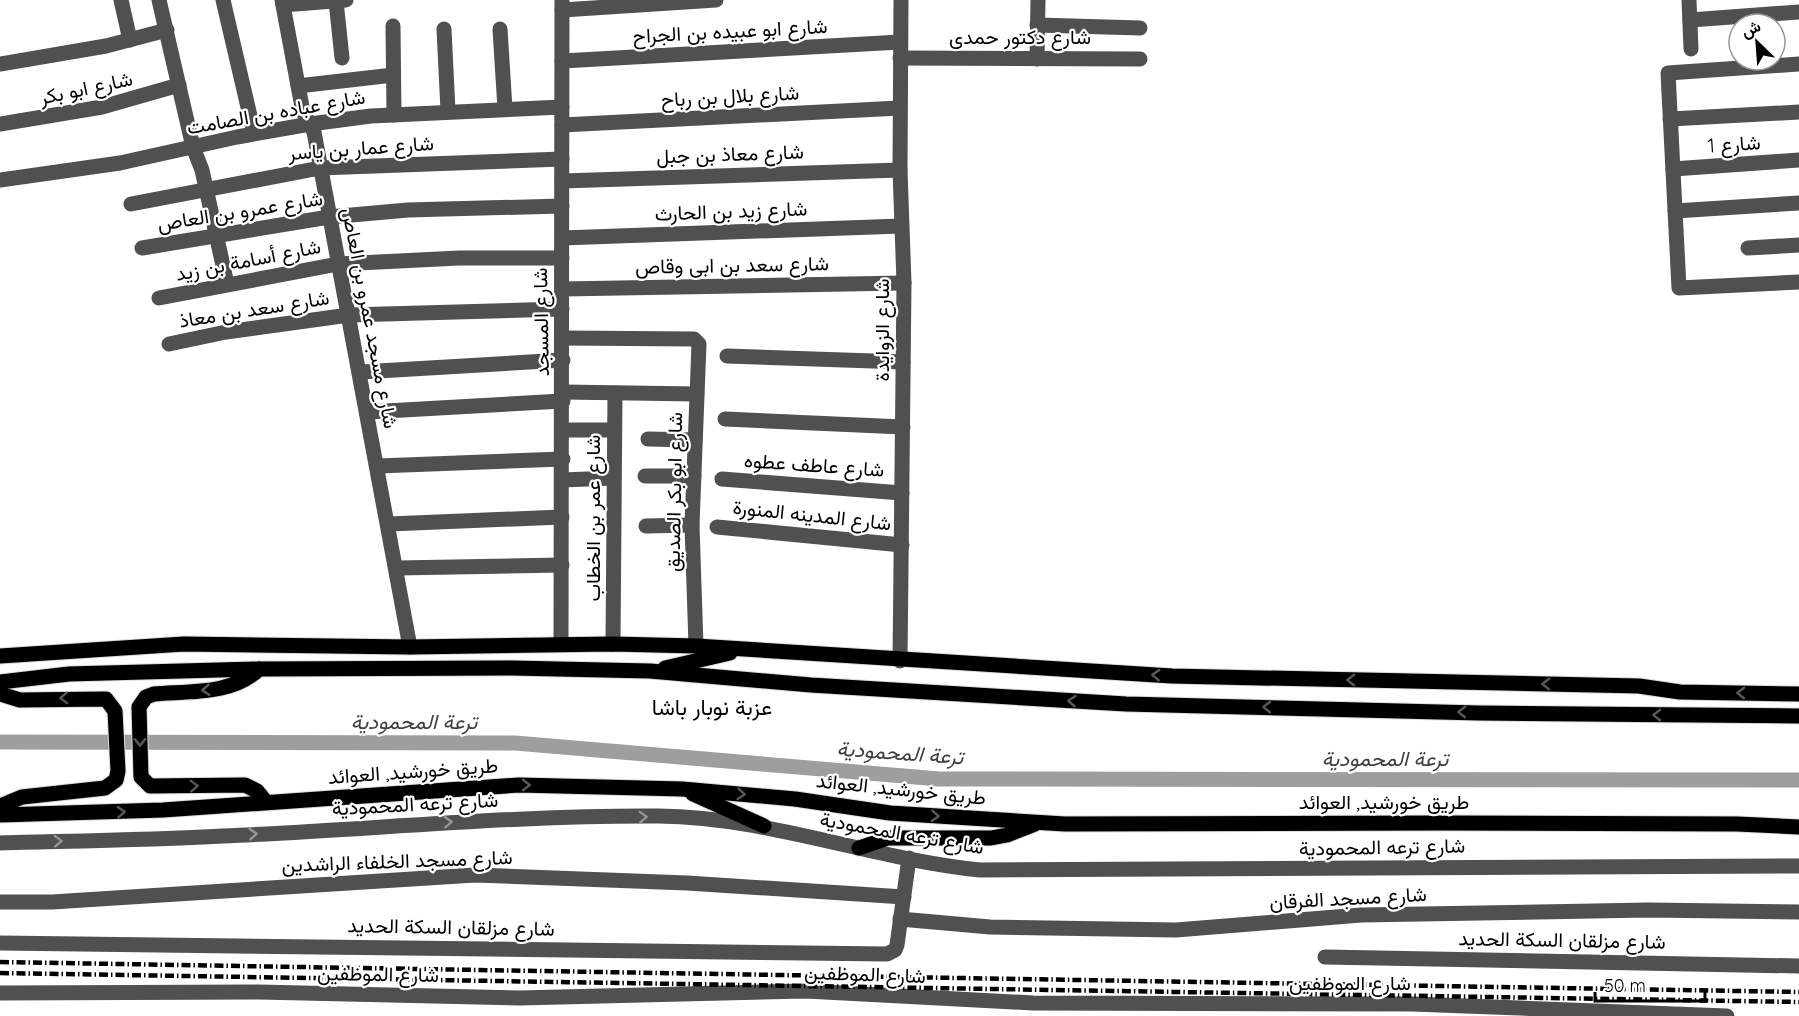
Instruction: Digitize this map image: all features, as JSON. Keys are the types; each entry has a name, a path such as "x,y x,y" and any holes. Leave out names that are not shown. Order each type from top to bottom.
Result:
{"main road":[{"path":"0,657 184,644 410,647 613,644 696,646 900,661 1172,676 1639,686 1680,692 1799,694"},
{"path":"650,671 747,650"},
{"path":"0,682 69,674 259,669 512,668 650,671 811,685 1126,704 1479,713 1799,716"},
{"path":"259,669 246,680 230,687 150,695 139,707 141,777 150,786 245,785 257,791 266,802"},
{"path":"0,694 20,700 101,697 110,702 116,711 118,771 116,780 105,788 22,797 0,806"},
{"name":"طريق خورشيد, العوائد","path":"0,815 101,813 519,785 682,789 795,799 890,813 1037,823 1713,824 1799,827"},
{"path":"682,789 765,826"},
{"path":"859,848 880,839 896,837 991,838 1007,835 1037,823"}],"street":[{"path":"121,0 130,40"},
{"path":"159,0 193,147 206,188 227,284"},
{"path":"223,0 254,133"},
{"path":"282,2 346,0"},
{"path":"562,5 716,0"},
{"name":"شارع الزوايدة","path":"900,661 904,283 900,170 901,0"},
{"path":"1037,58 1038,0"},
{"path":"1689,0 1691,49"},
{"path":"336,1 342,58"},
{"name":"شارع مسجد عمرو بن العاص","path":"282,2 303,112 314,132 338,264 361,372 410,647"},
{"name":"شارع المسجد","path":"561,644 562,5"},
{"path":"1690,20 1799,12"},
{"path":"393,26 394,115"},
{"path":"1037,26 1140,28"},
{"path":"444,29 448,111"},
{"path":"500,29 505,109"},
{"path":"0,64 130,40 167,30"},
{"name":"شارع ابو عبيده بن الجراح","path":"562,62 900,42"},
{"name":"شارع دكتور حمدى","path":"900,58 1140,59"},
{"path":"1799,64 1668,73 1679,288 1799,282"},
{"path":"298,86 393,75"},
{"name":"شارع ابو بكر","path":"0,124 102,108 179,85"},
{"name":"شارع عباده بن الصامت","path":"0,180 120,163 254,133 310,124 448,111 562,107"},
{"name":"شارع بلال بن رباح","path":"562,125 900,108"},
{"path":"1670,119 1799,112"},
{"name":"شارع عمار بن ياسر","path":"131,204 320,168 562,159"},
{"name":"شارع 1","path":"1672,169 1799,160"},
{"name":"شارع معاذ بن جبل","path":"562,181 900,170"},
{"path":"1675,211 1799,203"},
{"name":"شارع عمرو بن العاص","path":"142,248 329,217 419,209 562,206"},
{"name":"شارع زيد بن الحارث","path":"562,238 901,226"},
{"path":"1748,248 1799,245"},
{"name":"شارع أسامة بن زيد","path":"159,298 338,264 459,258 562,258"},
{"name":"شارع سعد بن ابى وقاص","path":"562,289 904,283"},
{"name":"شارع سعد بن معاذ","path":"169,344 226,332 349,315 562,309"},
{"name":"شارع ابو بكر الصديق","path":"562,338 694,339 699,344 692,525 696,646"},
{"path":"727,356 903,362"},
{"path":"361,372 563,360"},
{"path":"368,412 615,393 697,394"},
{"name":"شارع عمر بن الخطاب","path":"613,644 615,393"},
{"path":"725,419 903,427"},
{"path":"563,430 614,429"},
{"path":"648,440 695,440"},
{"path":"378,466 563,459"},
{"path":"645,476 694,476"},
{"path":"562,480 614,478"},
{"name":"شارع عاطف عطوه","path":"722,479 902,493"},
{"path":"388,524 562,517"},
{"path":"645,526 692,525"},
{"name":"شارع المدينه المنورة","path":"717,527 902,545"},
{"path":"397,568 562,565"},
{"name":"شارع ترعه المحمودية","path":"0,843 223,836 446,822 660,816 765,826 790,834 980,870 1799,866"},
{"path":"900,919 909,858"},
{"name":"شارع مسجد الخلفاء الراشدين","path":"0,902 52,902 475,875 687,883 904,897"},
{"name":"شارع مسجد الفرقان","path":"900,919 990,927 1176,930 1361,915 1649,910 1799,912"},
{"name":"شارع مزلقان السكة الحديد","path":"0,943 887,954 895,950 897,945 900,919"},
{"name":"شارع مزلقان السكة الحديد","path":"1325,957 1799,966"},
{"name":"شارع الموظفين","path":"0,993 259,992 520,998 806,991 1034,1003 1412,1004 1727,1016"}],"waterway":[{"name":"ترعة المحمودية","path":"0,742 515,743 939,779 1799,780"}],"railway":[{"path":"0,962 1799,992"},
{"path":"0,973 1799,1002"}],"district":[{"name":"عزبة نوبار باشا","path":"712,707"}]}
